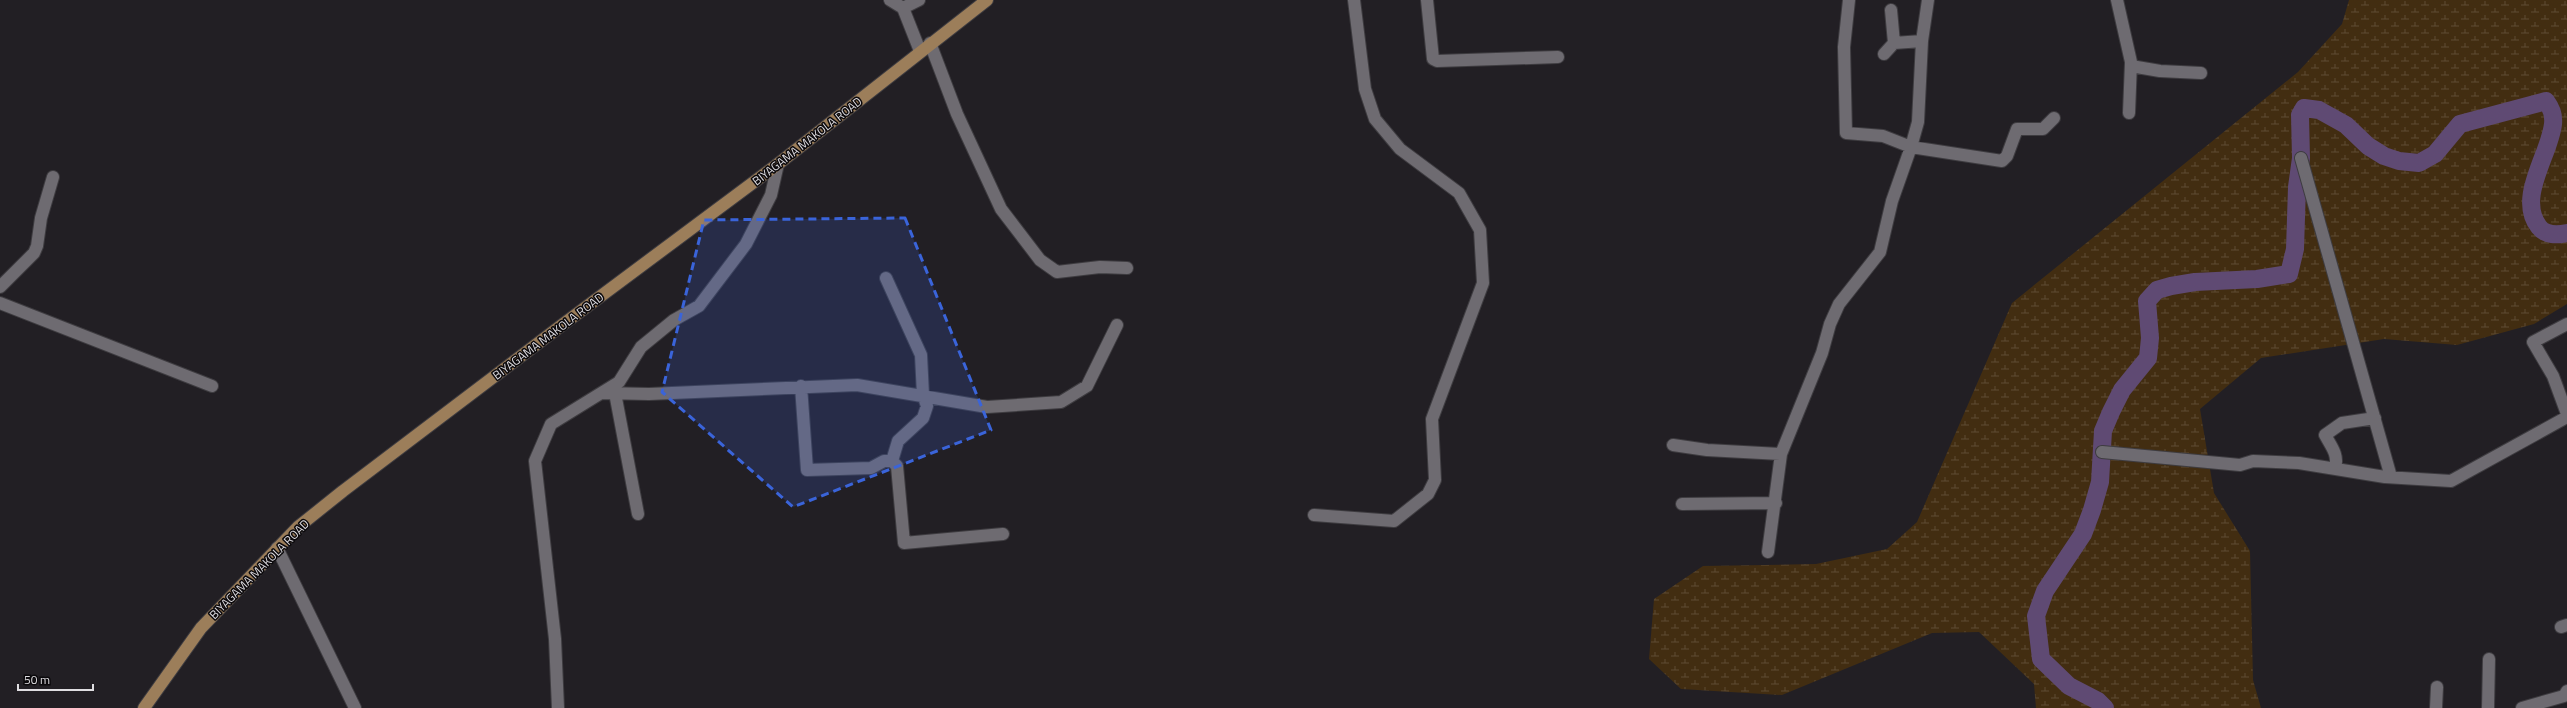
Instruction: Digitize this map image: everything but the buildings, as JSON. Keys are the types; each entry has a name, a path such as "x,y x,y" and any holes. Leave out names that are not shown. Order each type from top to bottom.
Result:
{"main road":[{"name":"BIYAGAMA MAKOLA ROAD","path":"144,708 202,628 277,548 343,491 778,164 930,43 987,0"}],"street":[{"path":"890,0 903,8 920,51"},
{"path":"903,8 919,0"},
{"path":"1314,515 1394,521 1428,494 1435,480 1432,419 1483,283 1480,230 1459,193 1400,149 1375,119 1365,89 1354,0"},
{"path":"1427,0 1433,59 1437,61 1558,58"},
{"path":"1849,0 1844,47 1846,133 1884,136 1911,147 2002,161 2007,156 2017,129 2043,129 2054,118"},
{"path":"1768,552 1776,504 1781,454 1822,353 1830,324 1839,304 1880,252 1892,201 1911,147 1918,122 1922,41 1928,0"},
{"path":"2117,0 2131,66 2129,113"},
{"path":"1884,54 1894,42 1891,10"},
{"path":"1894,42 1922,41"},
{"path":"930,43 957,114 1001,209 1040,260 1057,272 1100,267 1127,268"},
{"path":"2131,66 2160,71 2201,73"},
{"path":"2302,158 2391,477"},
{"path":"558,708 553,624 535,461 551,424 619,382 641,347 674,320 699,306 746,244 771,195 778,164"},
{"path":"0,286 34,253 37,246 41,218 53,177"},
{"path":"886,278 922,355 923,395 927,406 923,418 898,440 892,461"},
{"path":"0,302 212,386"},
{"path":"2567,324 2533,342 2553,376 2567,414"},
{"path":"602,393 695,392 801,386 857,385 987,407 1061,402 1087,386 1117,325"},
{"path":"801,386 807,470 871,468 884,461 892,461 897,466 904,544 1003,534"},
{"path":"615,393 638,514"},
{"path":"2102,452 2240,465 2253,461 2270,461 2336,468 2391,477 2451,482 2567,417"},
{"path":"2336,468 2338,460 2336,454 2325,435 2342,423 2375,418"},
{"path":"1673,445 1707,450 1781,454"},
{"path":"1682,504 1776,504"},
{"path":"277,548 356,708"},
{"path":"2488,708 2489,659"},
{"path":"2436,708 2437,687"},
{"path":"2522,708 2564,696 2567,692"}],"highlighted area":[{"path":"905,218 991,430 793,507 662,392 704,220"}],"green space":[{"path":"2349,0 2567,0 2567,304 2534,324 2457,345 2384,339 2261,358 2200,409 2214,493 2250,551 2253,680 2261,708 2036,708 2034,684 1979,632 1932,633 1782,695 1681,689 1649,659 1654,599 1703,566 1816,564 1887,549 1917,522 2012,303 2298,72 2342,24"}],"waterway":[{"path":"2105,708 2098,701 2069,686 2041,659 2036,616 2045,591 2083,534 2092,510 2100,482 2103,431 2111,412 2122,390 2148,358 2150,338 2147,301 2157,290 2171,286 2195,282 2257,279 2289,274 2295,249 2297,187 2301,158 2300,115 2304,108 2319,110 2346,125 2368,146 2384,156 2399,161 2419,163 2435,154 2460,124 2546,101 2552,111 2553,124 2551,136 2536,176 2531,203 2533,215 2542,230 2548,233 2556,234 2567,233"}]}
